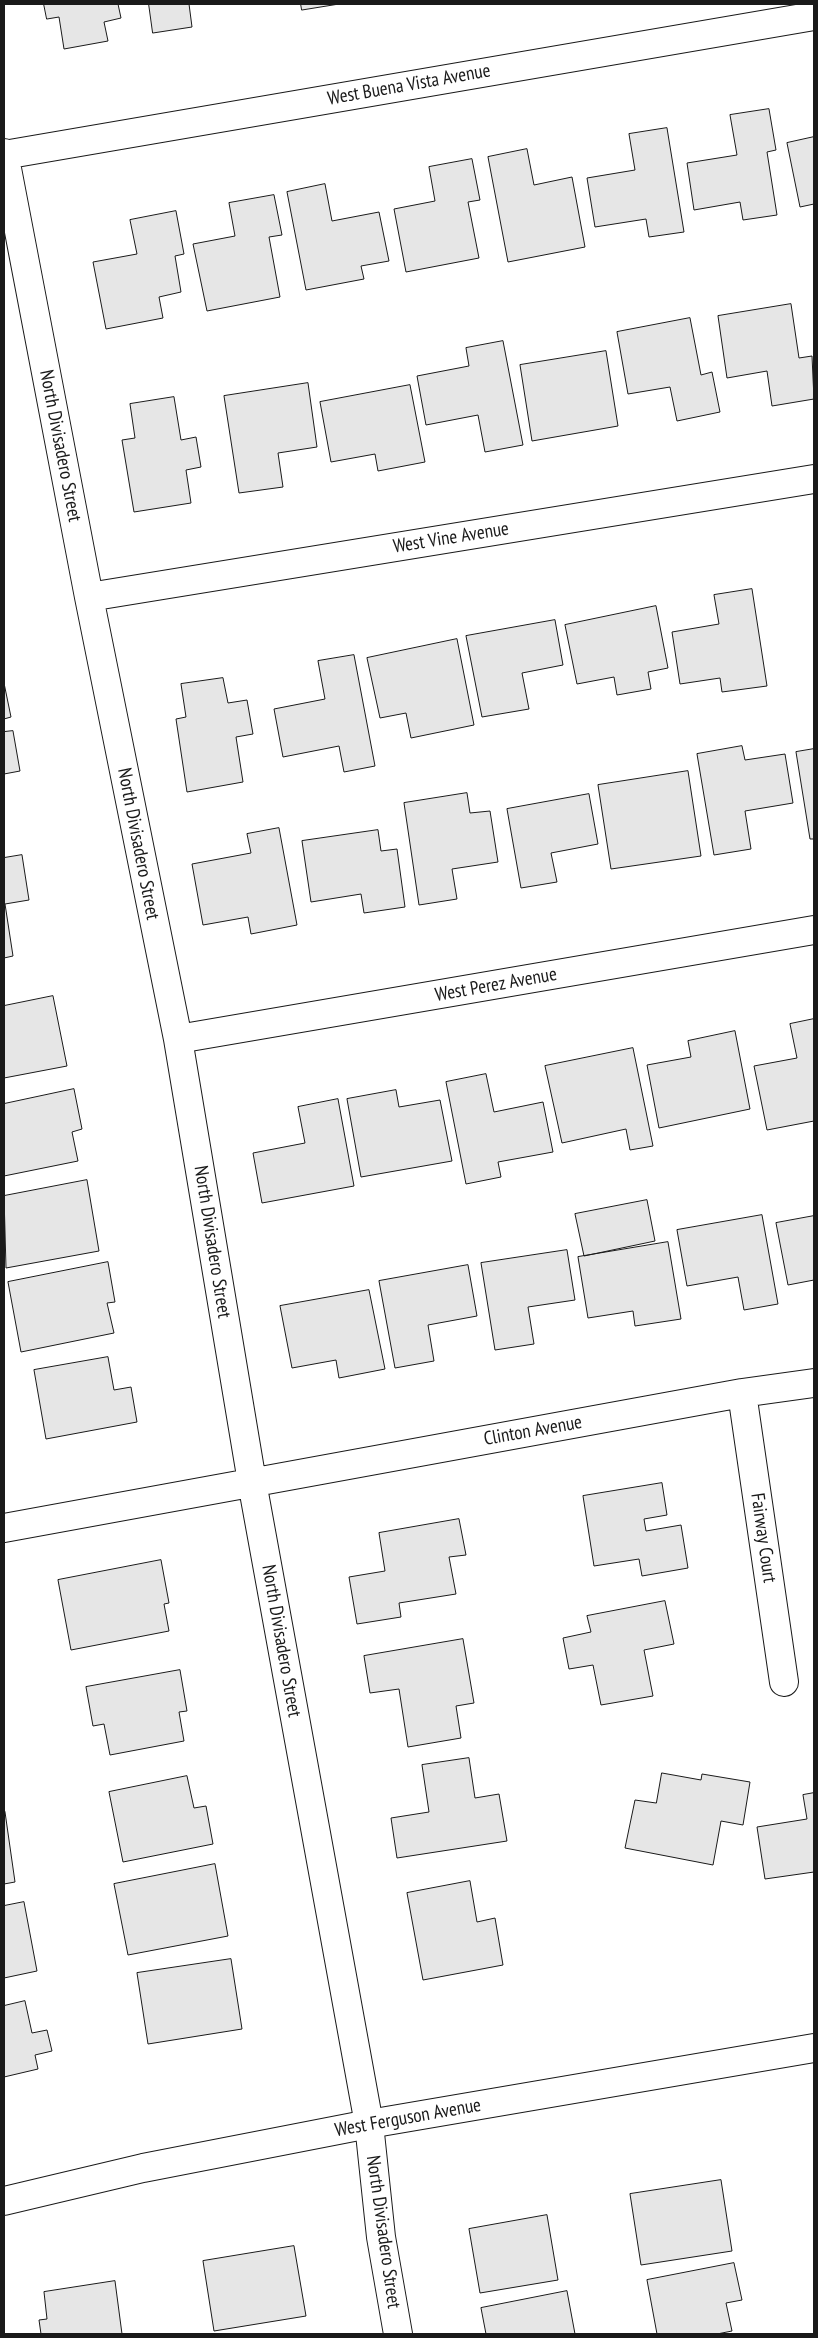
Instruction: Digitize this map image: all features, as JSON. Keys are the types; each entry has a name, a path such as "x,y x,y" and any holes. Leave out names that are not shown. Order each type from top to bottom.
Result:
{"street":[{"name":"West Buena Vista Avenue","path":"4,154 814,16"},
{"name":"North Divisadero Street","path":"4,154 89,597 178,1039 252,1482 369,2124 381,2237 398,2334"},
{"name":"West Vine Avenue","path":"89,597 814,480"},
{"name":"West Perez Avenue","path":"178,1039 814,930"},
{"name":"Clinton Avenue","path":"4,1528 742,1394 814,1383"},
{"name":"Fairway Court","path":"742,1394 784,1682"},
{"name":"West Ferguson Avenue","path":"4,2201 143,2168 369,2124 814,2048"}],"building":[{"path":"44,4 118,4 121,18 104,22 108,41 64,49 59,17 47,19"},
{"path":"149,4 189,4 192,27 153,33"},
{"path":"301,4 339,4 302,10"},
{"path":"769,109 776,150 767,152 777,215 743,220 740,202 694,210 687,163 737,155 730,115"},
{"path":"667,128 684,232 649,237 646,219 595,227 587,178 635,170 629,134"},
{"path":"814,137 814,204 800,207 787,143"},
{"path":"527,149 534,185 572,177 585,247 508,262 488,157"},
{"path":"472,159 480,200 468,202 479,258 406,272 394,209 435,201 429,167"},
{"path":"325,184 332,221 379,212 389,261 361,266 364,279 306,290 287,192"},
{"path":"274,195 282,235 269,237 280,297 207,311 193,244 235,236 229,203"},
{"path":"176,211 184,254 175,256 181,292 159,297 163,318 106,329 93,262 137,254 130,220"},
{"path":"791,304 799,358 812,356 814,399 772,406 767,371 727,378 718,316"},
{"path":"690,318 701,375 712,372 720,412 677,421 670,387 628,394 617,332"},
{"path":"503,341 523,445 485,452 478,415 426,425 417,376 469,366 466,348"},
{"path":"606,351 618,426 532,441 520,365"},
{"path":"308,383 317,447 278,453 283,487 239,493 224,396"},
{"path":"410,385 425,462 378,471 375,454 331,462 320,402"},
{"path":"174,397 181,440 196,437 201,467 186,470 191,503 134,512 122,440 135,438 130,404"},
{"path":"752,589 767,686 722,692 720,678 680,684 672,632 719,624 714,595"},
{"path":"656,606 668,668 648,672 651,689 617,695 614,677 577,684 565,625"},
{"path":"555,620 563,665 522,673 529,709 482,717 466,636"},
{"path":"457,639 474,725 411,738 406,713 380,718 367,658"},
{"path":"354,655 375,766 344,772 339,746 283,757 274,709 325,699 318,661"},
{"path":"223,678 228,703 247,700 253,734 236,737 243,782 187,792 176,719 186,717 181,684"},
{"path":"4,683 11,717 4,719"},
{"path":"13,731 20,771 4,774 4,732"},
{"path":"742,746 745,760 785,754 793,803 745,811 751,849 714,855 697,754"},
{"path":"814,749 814,839 810,839 796,752"},
{"path":"688,771 701,856 611,869 598,785"},
{"path":"467,793 470,813 490,811 498,862 452,869 457,899 419,905 404,803"},
{"path":"589,794 598,844 551,853 557,882 521,888 507,809"},
{"path":"279,828 297,925 251,934 248,917 203,925 192,864 251,853 247,834"},
{"path":"378,830 381,851 397,849 405,907 364,913 361,894 311,902 302,841"},
{"path":"22,855 29,900 5,904 13,956 4,958 4,858"},
{"path":"53,996 67,1066 4,1078 4,1006"},
{"path":"814,1019 814,1121 767,1130 754,1066 797,1058 790,1024"},
{"path":"735,1031 750,1109 659,1128 647,1065 691,1057 688,1041"},
{"path":"633,1048 653,1146 630,1150 626,1129 562,1143 545,1066"},
{"path":"486,1074 494,1112 543,1102 553,1152 498,1162 501,1177 466,1184 446,1082"},
{"path":"74,1089 82,1129 72,1132 78,1161 4,1176 4,1104"},
{"path":"396,1090 399,1107 440,1100 452,1161 361,1177 347,1099"},
{"path":"338,1099 354,1186 262,1203 253,1153 305,1143 298,1107"},
{"path":"87,1180 99,1251 6,1268 4,1196"},
{"path":"647,1200 655,1241 584,1256 575,1214"},
{"path":"762,1215 778,1304 744,1310 738,1277 687,1286 677,1230"},
{"path":"814,1216 814,1280 788,1285 776,1223"},
{"path":"668,1242 681,1319 635,1326 633,1311 588,1318 578,1257"},
{"path":"567,1250 575,1300 528,1307 534,1344 495,1350 481,1263"},
{"path":"108,1262 115,1302 107,1303 114,1333 21,1352 8,1282"},
{"path":"468,1265 477,1316 428,1325 434,1361 395,1368 379,1281"},
{"path":"369,1290 385,1369 339,1378 336,1360 292,1368 280,1306"},
{"path":"108,1357 114,1390 131,1387 137,1422 46,1439 34,1370"},
{"path":"662,1483 667,1515 644,1519 646,1531 681,1525 688,1568 642,1576 639,1559 594,1566 583,1496"},
{"path":"459,1519 466,1555 449,1557 456,1594 399,1603 401,1617 357,1624 349,1577 385,1571 379,1533"},
{"path":"161,1560 169,1603 164,1604 169,1631 71,1650 58,1580"},
{"path":"665,1601 674,1644 644,1650 653,1696 601,1705 593,1665 569,1669 563,1638 591,1632 587,1616"},
{"path":"463,1639 474,1703 456,1706 461,1738 408,1747 399,1689 370,1693 364,1656"},
{"path":"180,1670 187,1711 179,1712 184,1741 110,1755 104,1724 93,1726 86,1687"},
{"path":"469,1758 475,1798 499,1794 507,1841 397,1858 391,1818 429,1812 422,1765"},
{"path":"662,1773 701,1780 702,1774 750,1782 743,1825 721,1821 713,1865 625,1848 635,1800 656,1803"},
{"path":"187,1776 194,1808 206,1806 213,1844 123,1862 109,1792"},
{"path":"814,1793 814,1872 765,1879 757,1827 807,1819 803,1795"},
{"path":"4,1813 15,1882 4,1884"},
{"path":"215,1864 228,1936 128,1955 114,1884"},
{"path":"470,1881 477,1922 495,1918 503,1965 423,1980 407,1893"},
{"path":"24,1902 37,1971 4,1978 4,1906"},
{"path":"231,1959 242,2029 148,2044 137,1973"},
{"path":"25,2001 32,2033 47,2030 52,2051 35,2055 38,2069 4,2077 4,2006"},
{"path":"721,2180 732,2251 641,2265 630,2194"},
{"path":"547,2215 558,2280 480,2293 469,2229"},
{"path":"294,2246 306,2316 214,2331 203,2261"},
{"path":"734,2263 742,2300 726,2303 732,2331 717,2334 657,2334 647,2280"},
{"path":"115,2281 122,2334 41,2334 39,2320 47,2319 44,2292"},
{"path":"567,2291 575,2334 486,2334 481,2308"}]}
